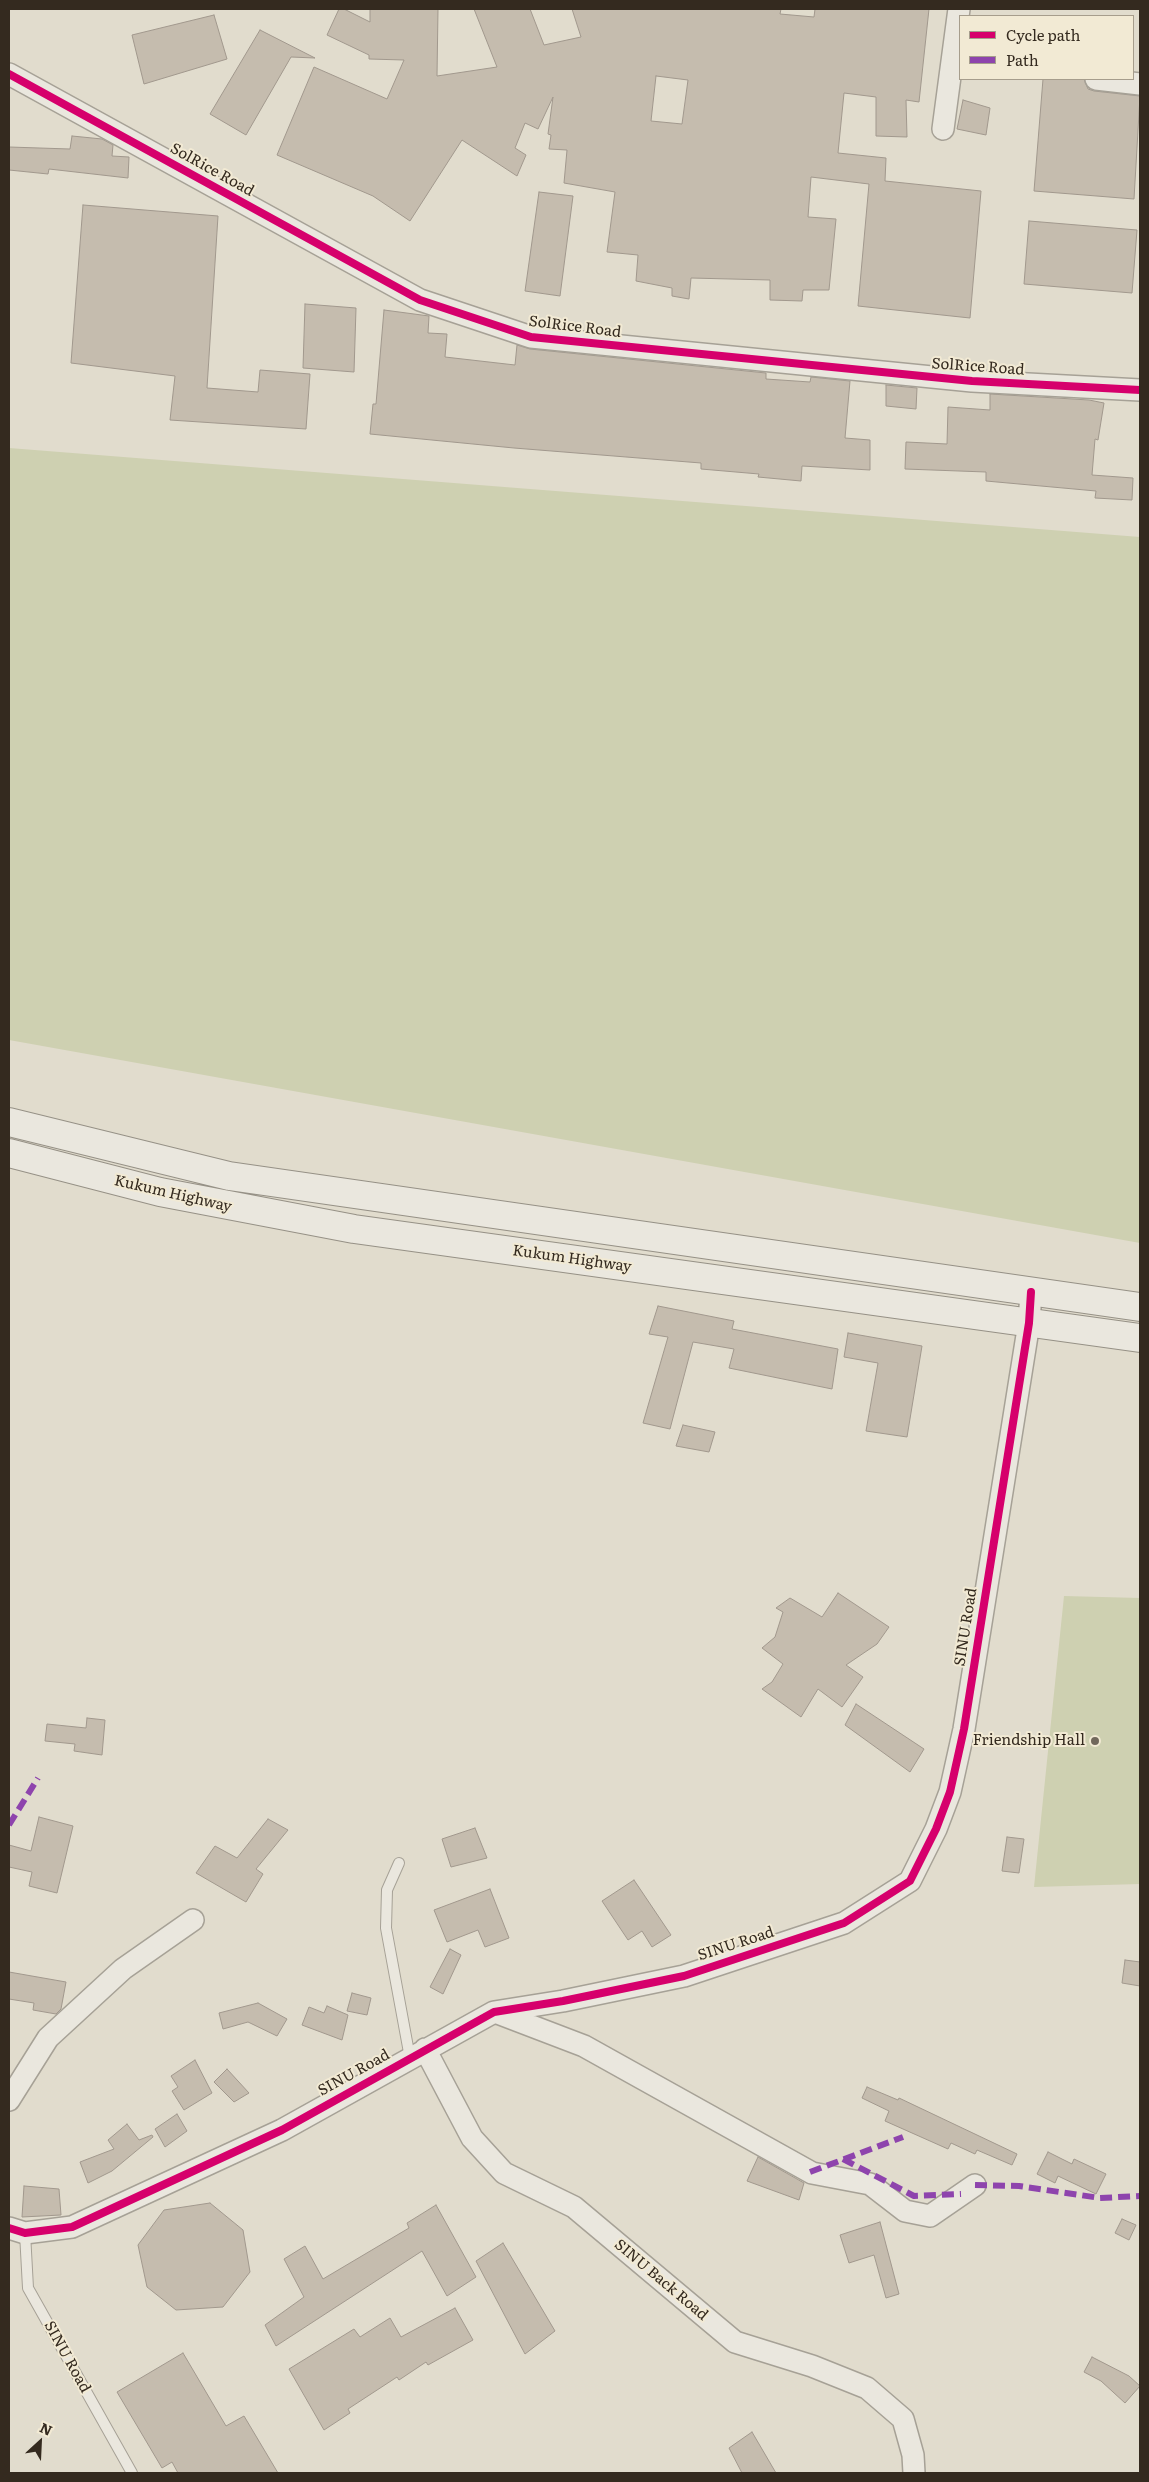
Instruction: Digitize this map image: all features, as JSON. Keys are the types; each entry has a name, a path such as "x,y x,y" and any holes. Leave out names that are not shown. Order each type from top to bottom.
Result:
{"main road":[{"name":"Kukum Highway","path":"9,1122 229,1176 1140,1307"},
{"name":"Kukum Highway","path":"9,1153 160,1192 354,1229 1140,1338"}],"street":[{"path":"943,129 956,63 959,9"},
{"name":"SolRice Road","path":"9,74 420,300 530,337 972,381 1140,390"},
{"path":"1105,80 1140,84"},
{"name":"SINU Road","path":"17,2230 72,2227 282,2130 494,2012 563,2001 684,1976 844,1923 910,1881 936,1829 950,1792 964,1729 1029,1323 1032,1292"},
{"path":"9,2100 48,2038 123,1969 193,1920"},
{"path":"494,2012 584,2046 812,2173 870,2184 905,2212 930,2216 974,2185"},
{"name":"SINU Back Road","path":"417,2054 472,2138 504,2173 574,2207 735,2342 812,2366 867,2388 903,2419 914,2455 914,2473"}],"lane":[{"path":"399,1863 387,1890 386,1928 417,2054"},
{"name":"SINU Road","path":"17,2230 28,2288 132,2473"}],"green space":[{"path":"9,448 1140,537 1140,1243 9,1040"},
{"name":"Friendship Hall","path":"1064,1596 1140,1598 1140,1884 1034,1887"}],"building":[{"path":"339,9 344,9 370,22 370,9 438,9 437,76 497,67 474,9 530,9 544,45 581,37 572,9 781,9 780,14 814,17 815,9 929,9 919,102 906,100 907,137 876,136 876,97 844,93 838,153 886,158 885,181 981,191 970,318 858,306 869,184 811,177 808,217 836,219 829,290 803,290 802,301 770,300 770,280 691,278 689,299 672,296 672,288 636,281 638,255 607,252 615,192 564,183 567,150 549,149 551,135 548,134 553,97 538,129 525,123 515,148 526,155 517,176 462,140 410,221 373,196 277,155 314,67 387,99 404,60 369,59 369,55 327,35","holes":["656,76 688,80 682,124 651,121"]},
{"path":"214,15 227,59 144,84 132,35"},
{"path":"260,30 315,58 291,57 246,135 210,114"},
{"path":"1043,80 1084,80 1088,89 1094,91 1140,96 1134,199 1034,191"},
{"path":"963,100 990,108 986,135 957,129"},
{"path":"72,136 102,139 113,145 112,156 129,157 128,178 49,169 48,174 9,170 9,147 70,149"},
{"path":"539,192 573,196 560,296 525,291"},
{"path":"83,205 218,216 207,388 258,392 260,370 310,374 306,429 170,420 175,376 71,363"},
{"path":"1029,221 1137,230 1132,293 1024,284"},
{"path":"305,304 356,308 354,372 303,368"},
{"path":"384,310 429,316 428,333 447,334 445,357 515,365 517,345 530,349 766,373 766,379 810,382 811,377 850,381 845,438 870,440 870,470 802,466 801,481 758,477 759,474 701,469 701,463 370,434 373,404 376,404"},
{"path":"886,385 917,388 916,409 886,406"},
{"path":"990,394 1089,400 1104,403 1098,440 1095,439 1092,475 1133,478 1132,500 1095,498 1096,491 986,481 986,472 905,469 906,442 947,444 948,407 990,410"},
{"path":"658,1306 734,1321 732,1329 838,1349 832,1389 729,1368 734,1349 693,1342 670,1429 643,1423 668,1337 649,1334"},
{"path":"848,1333 922,1346 907,1437 866,1431 878,1363 844,1357"},
{"path":"683,1425 715,1432 709,1452 676,1446"},
{"path":"838,1593 889,1627 877,1644 846,1665 863,1677 842,1707 818,1689 801,1717 762,1689 772,1682 783,1664 762,1648 775,1637 783,1612 776,1608 790,1598 822,1617"},
{"path":"856,1704 924,1749 910,1772 845,1725"},
{"path":"87,1718 105,1720 102,1755 74,1751 75,1744 45,1741 47,1724 86,1728"},
{"path":"39,1817 73,1826 57,1893 29,1886 32,1872 9,1867 9,1845 31,1851"},
{"path":"268,1819 288,1830 256,1869 263,1874 246,1902 196,1873 215,1846 237,1858"},
{"path":"475,1828 487,1858 451,1867 442,1839"},
{"path":"1007,1837 1024,1839 1019,1873 1002,1871"},
{"path":"634,1880 671,1935 652,1947 642,1931 628,1940 602,1901"},
{"path":"490,1889 509,1938 485,1947 478,1930 447,1942 434,1910"},
{"path":"450,1949 461,1955 443,1994 430,1987"},
{"path":"1125,1960 1140,1962 1140,1986 1122,1983"},
{"path":"9,1972 66,1982 61,2009 56,2014 33,2010 34,2003 9,1999"},
{"path":"352,1993 371,1998 367,2015 347,2011"},
{"path":"258,2003 287,2019 277,2036 248,2022 223,2029 219,2013"},
{"path":"327,2006 348,2015 342,2040 302,2025 309,2007 324,2013"},
{"path":"195,2060 212,2093 184,2110 172,2091 178,2087 171,2076"},
{"path":"227,2069 249,2093 234,2102 214,2082"},
{"path":"867,2087 898,2100 899,2098 1017,2154 1012,2165 977,2150 975,2154 951,2143 948,2149 885,2121 889,2111 862,2098"},
{"path":"177,2114 187,2131 165,2147 155,2129"},
{"path":"127,2124 139,2140 152,2135 153,2137 112,2171 88,2183 80,2162 114,2149 108,2140"},
{"path":"1048,2152 1072,2164 1074,2159 1106,2174 1096,2194 1058,2176 1055,2183 1037,2174"},
{"path":"758,2157 804,2183 799,2200 747,2181"},
{"path":"24,2186 59,2189 61,2215 22,2217"},
{"path":"210,2203 243,2230 250,2272 223,2307 176,2310 147,2287 138,2245 164,2210"},
{"path":"436,2205 476,2277 447,2296 422,2251 276,2346 265,2325 304,2297 284,2259 305,2246 323,2279 409,2228 407,2223"},
{"path":"1122,2219 1136,2225 1129,2240 1115,2233"},
{"path":"880,2222 899,2294 886,2298 874,2255 849,2263 840,2235"},
{"path":"503,2243 555,2331 525,2354 476,2261"},
{"path":"455,2308 473,2340 428,2365 426,2362 399,2380 397,2377 348,2409 350,2413 324,2430 289,2369 354,2329 360,2337 390,2318 401,2337"},
{"path":"183,2353 226,2426 244,2416 278,2473 178,2473 172,2462 162,2468 117,2392"},
{"path":"1092,2357 1129,2376 1140,2386 1125,2403 1101,2381 1084,2372"},
{"path":"752,2432 776,2473 742,2473 729,2448"}],"marked path":[{"path":"9,1825 38,1778"},
{"path":"810,2172 903,2137"},
{"path":"843,2159 914,2196 961,2194"},
{"path":"975,2185 1019,2186 1100,2198 1140,2196"}],"cycle path":[{"path":"9,74 420,300 531,337 972,381 1140,390"},
{"path":"9,2228 25,2233 72,2227 282,2130 494,2012 563,2001 684,1976 844,1923 910,1881 936,1829 950,1792 964,1729 1029,1323 1031,1292"}],"place":[{"name":"Friendship Hall","path":"1095,1741"}]}
